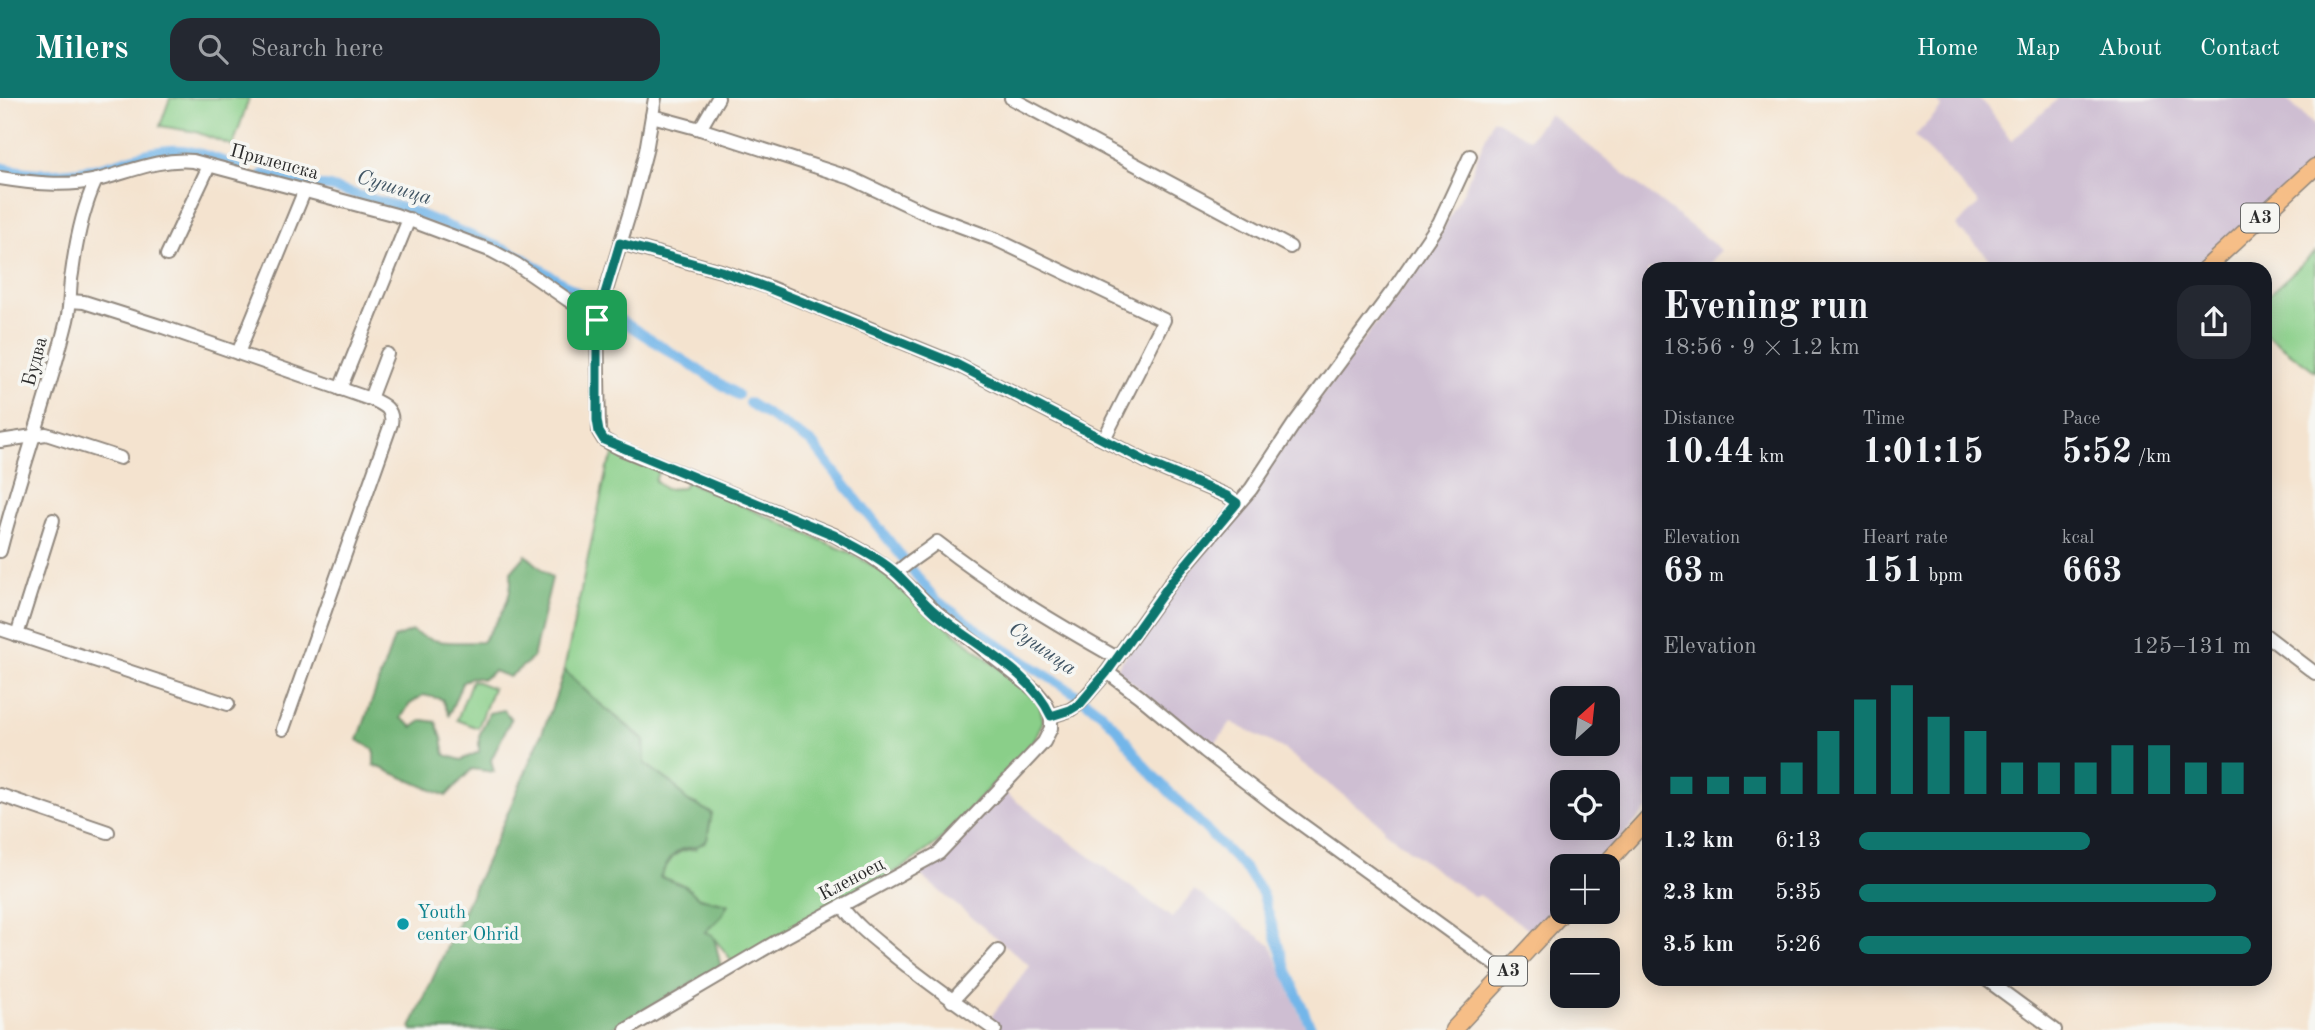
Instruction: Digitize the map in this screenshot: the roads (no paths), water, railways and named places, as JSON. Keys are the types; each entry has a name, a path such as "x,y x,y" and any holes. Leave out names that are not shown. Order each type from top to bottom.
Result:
{"main road":[{"name":"A3","path":"2213,262 2315,167"},
{"path":"1615,854 1642,825"},
{"name":"A3","path":"1453,1030 1552,924"}],"street":[{"path":"655,98 646,151 597,320 597,420 604,440 834,535 869,554 904,565 937,614 1036,691 1051,716 1080,704 1107,672 1172,581 1251,489 1439,223 1470,156"},
{"path":"700,129 718,98"},
{"path":"1011,98 1290,247"},
{"path":"652,116 851,178 925,214 995,239 1164,320 1104,439"},
{"name":"Прилепска","path":"0,177 31,183 96,180 149,164 177,160 209,166 409,219 492,251 516,264 597,320"},
{"path":"167,255 209,166"},
{"name":"Будва","path":"0,551 39,422 70,301 71,273 85,208 96,180"},
{"path":"238,353 304,192"},
{"path":"340,388 409,219"},
{"path":"620,243 721,271 956,364 1153,465 1227,496 1237,503"},
{"path":"70,301 84,302 238,353 369,398 389,408 393,417 391,424 283,729"},
{"path":"369,398 387,354"},
{"path":"0,441 46,434 120,458"},
{"path":"17,635 52,520"},
{"path":"904,565 937,542 978,574 1117,658"},
{"path":"0,629 228,704"},
{"path":"2272,640 2315,673"},
{"path":"1107,672 1264,797 1507,973"},
{"name":"Кленоец","path":"625,1030 842,906 913,869 950,844 1044,742 1051,728 1051,716"},
{"path":"0,795 108,832"},
{"path":"842,906 856,924 952,1001 995,1030"},
{"path":"952,1001 998,951"},
{"path":"1995,986 2055,1030"}],"waterway":[{"name":"Сушица","path":"0,167 37,173 72,172 150,153 182,150 244,169"},
{"name":"Сушица","path":"263,174 326,186 407,209 518,255 738,395"},
{"name":"Сушица","path":"749,403 812,443 935,599 1004,649 1101,713 1117,729 1147,769 1246,870 1262,893 1287,971 1312,1030"}],"place":[{"name":"Youth center Ohrid","path":"403,924"}]}
